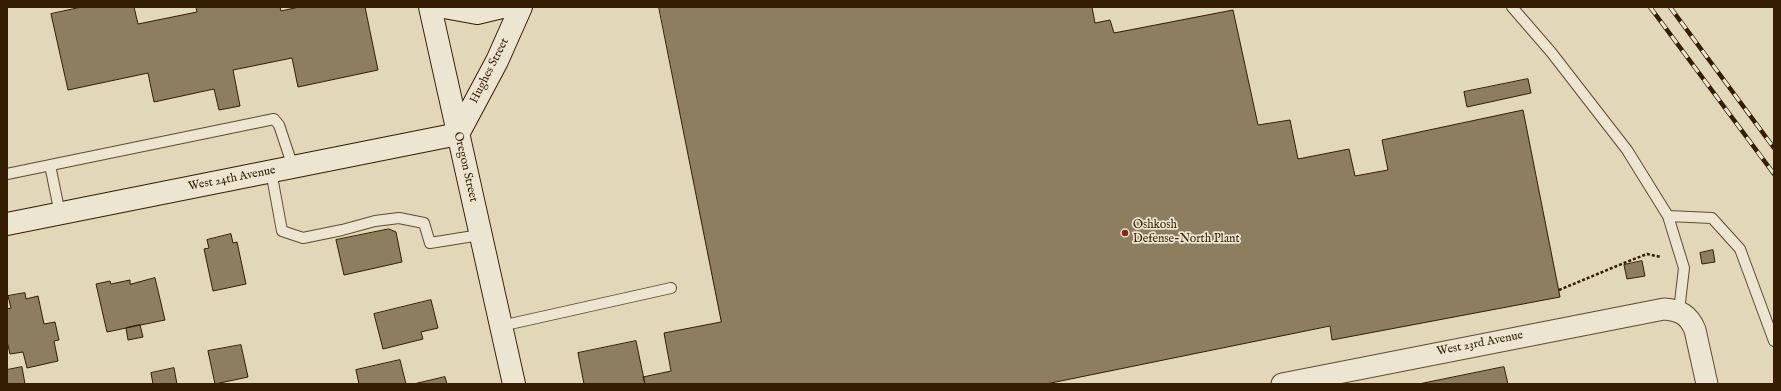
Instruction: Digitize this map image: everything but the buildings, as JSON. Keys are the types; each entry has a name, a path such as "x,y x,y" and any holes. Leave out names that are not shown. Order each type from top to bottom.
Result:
{"street":[{"name":"Oregon Street","path":"430,7 514,384"},
{"path":"444,7 477,13 502,7"},
{"name":"Hughes Street","path":"458,134 498,62 520,7"},
{"name":"West 24th Avenue","path":"7,224 458,134"},
{"name":"West 23rd Avenue","path":"1282,384 1308,381 1655,309 1679,311"},
{"path":"1679,311 1692,322 1707,384"}],"lane":[{"path":"1512,7 1550,52 1627,150 1668,216 1684,268 1679,311"},
{"path":"7,174 274,119 279,125 293,167"},
{"path":"50,165 60,214"},
{"path":"271,172 282,231 303,238 375,221 399,218 424,223 430,243 480,235"},
{"path":"1668,216 1712,218 1740,249 1774,341"},
{"path":"501,326 671,288"}],"path":[{"path":"1559,290 1647,254 1681,260"}],"railway":[{"path":"1650,7 1774,174"},
{"path":"1670,7 1774,148"}],"place":[{"name":"Oshkosh Defense-North Plant","path":"1125,233"}]}
